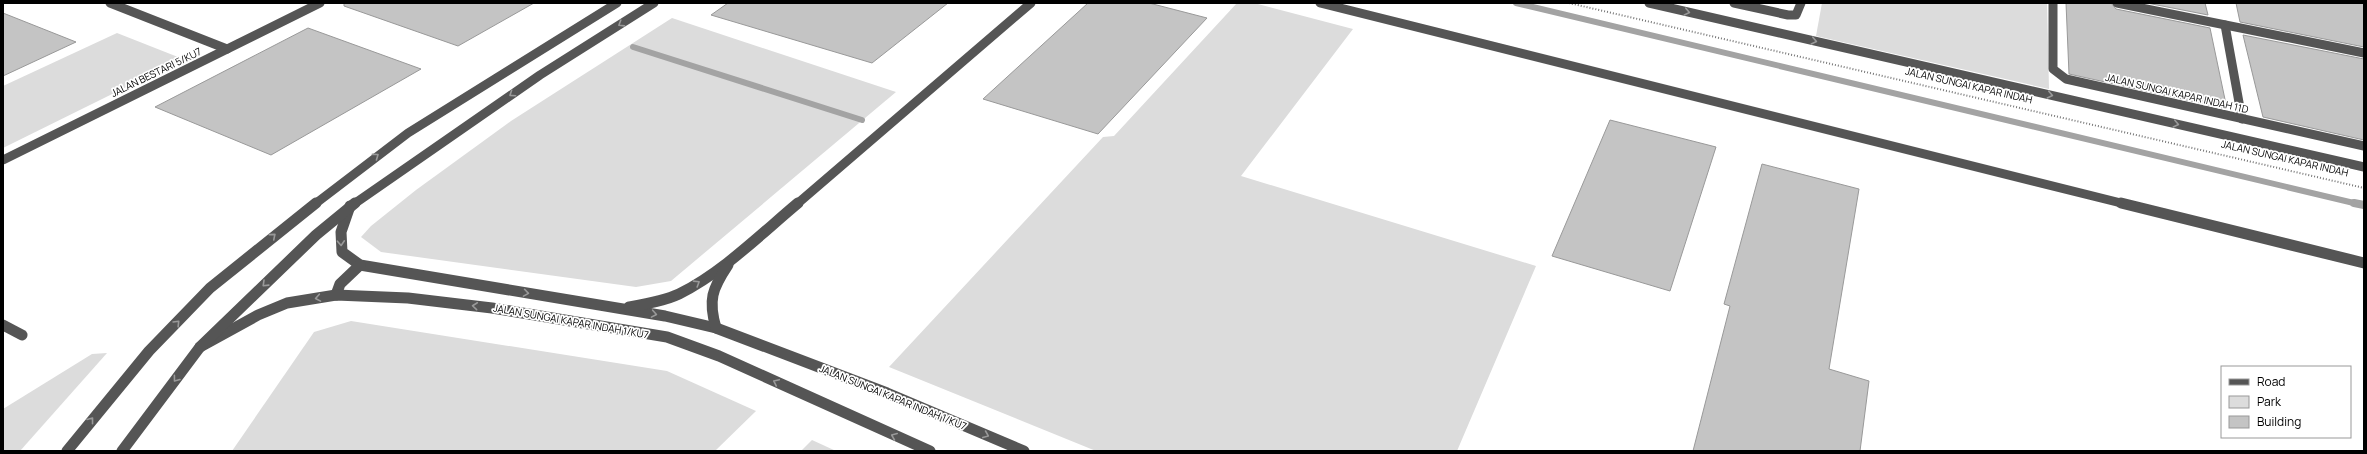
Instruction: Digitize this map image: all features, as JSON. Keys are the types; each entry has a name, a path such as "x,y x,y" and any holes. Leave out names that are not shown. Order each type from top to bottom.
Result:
{"street":[{"path":"110,3 227,49"},
{"name":"JALAN BESTARI 5/KU7","path":"3,160 320,3"},
{"path":"67,451 103,404 155,345 210,288 280,230 408,133 617,3"},
{"path":"122,451 200,347 316,235 350,206 540,75 654,3"},
{"path":"621,308 654,302 679,294 732,259 1031,3"},
{"path":"1320,3 2364,263"},
{"name":"JALAN SUNGAI KAPAR INDAH","path":"1649,3 2364,167"},
{"path":"1734,3 1788,15 1796,15 1802,3"},
{"name":"JALAN SUNGAI KAPAR INDAH 11D","path":"2053,3 2053,69 2066,79 2364,146"},
{"path":"2117,3 2364,53"},
{"path":"2225,25 2242,119"},
{"name":"JALAN SUNGAI KAPAR INDAH 1/KU7","path":"350,206 341,232 342,252 360,265 621,308 716,328 887,393 1024,451"},
{"path":"716,328 710,311 712,287 732,259"},
{"path":"336,295 340,284 360,265"},
{"name":"JALAN SUNGAI KAPAR INDAH 1/KU7","path":"200,347 258,315 287,303 336,295 408,298 492,308 667,337 719,356 930,451"},
{"path":"3,325 22,335"}],"path":[{"name":"JALAN SUNGAI KAPAR INDAH","path":"1569,3 2364,188"}],"green space":[{"path":"1237,3 1254,3 1353,29 1241,176 1536,266 1457,451 1096,451 889,367 1103,137 1114,136"},
{"path":"1822,3 2047,3 2049,89 1816,36"},
{"path":"672,18 896,92 671,281 636,287 381,252 361,237 371,226 416,190 511,121"},
{"path":"117,33 183,59 3,148 3,86"},
{"path":"351,321 667,371 756,411 715,451 232,451 314,332"},
{"path":"107,353 20,451 3,451 3,409 92,354"},
{"path":"812,440 836,451 801,451"}],"building":[{"path":"344,3 534,3 458,46 344,6"},
{"path":"728,3 948,3 872,63 711,15"},
{"path":"1088,3 1149,3 1207,18 1098,134 983,99"},
{"path":"2066,3 2111,3 2116,9 2210,28 2227,109 2069,74"},
{"path":"2147,3 2205,3 2208,15"},
{"path":"2236,3 2364,3 2364,47 2240,22"},
{"path":"3,13 76,42 3,76"},
{"path":"308,28 421,69 271,155 155,107"},
{"path":"2243,35 2364,59 2364,140 2263,117"},
{"path":"1610,120 1716,147 1670,291 1552,256"},
{"path":"1762,164 1859,189 1829,369 1869,381 1860,451 1693,451 1730,306 1724,304"}],"waterway":[{"path":"1516,3 2358,204"},
{"path":"633,47 862,120"},
{"path":"2354,203 2364,205"}]}
